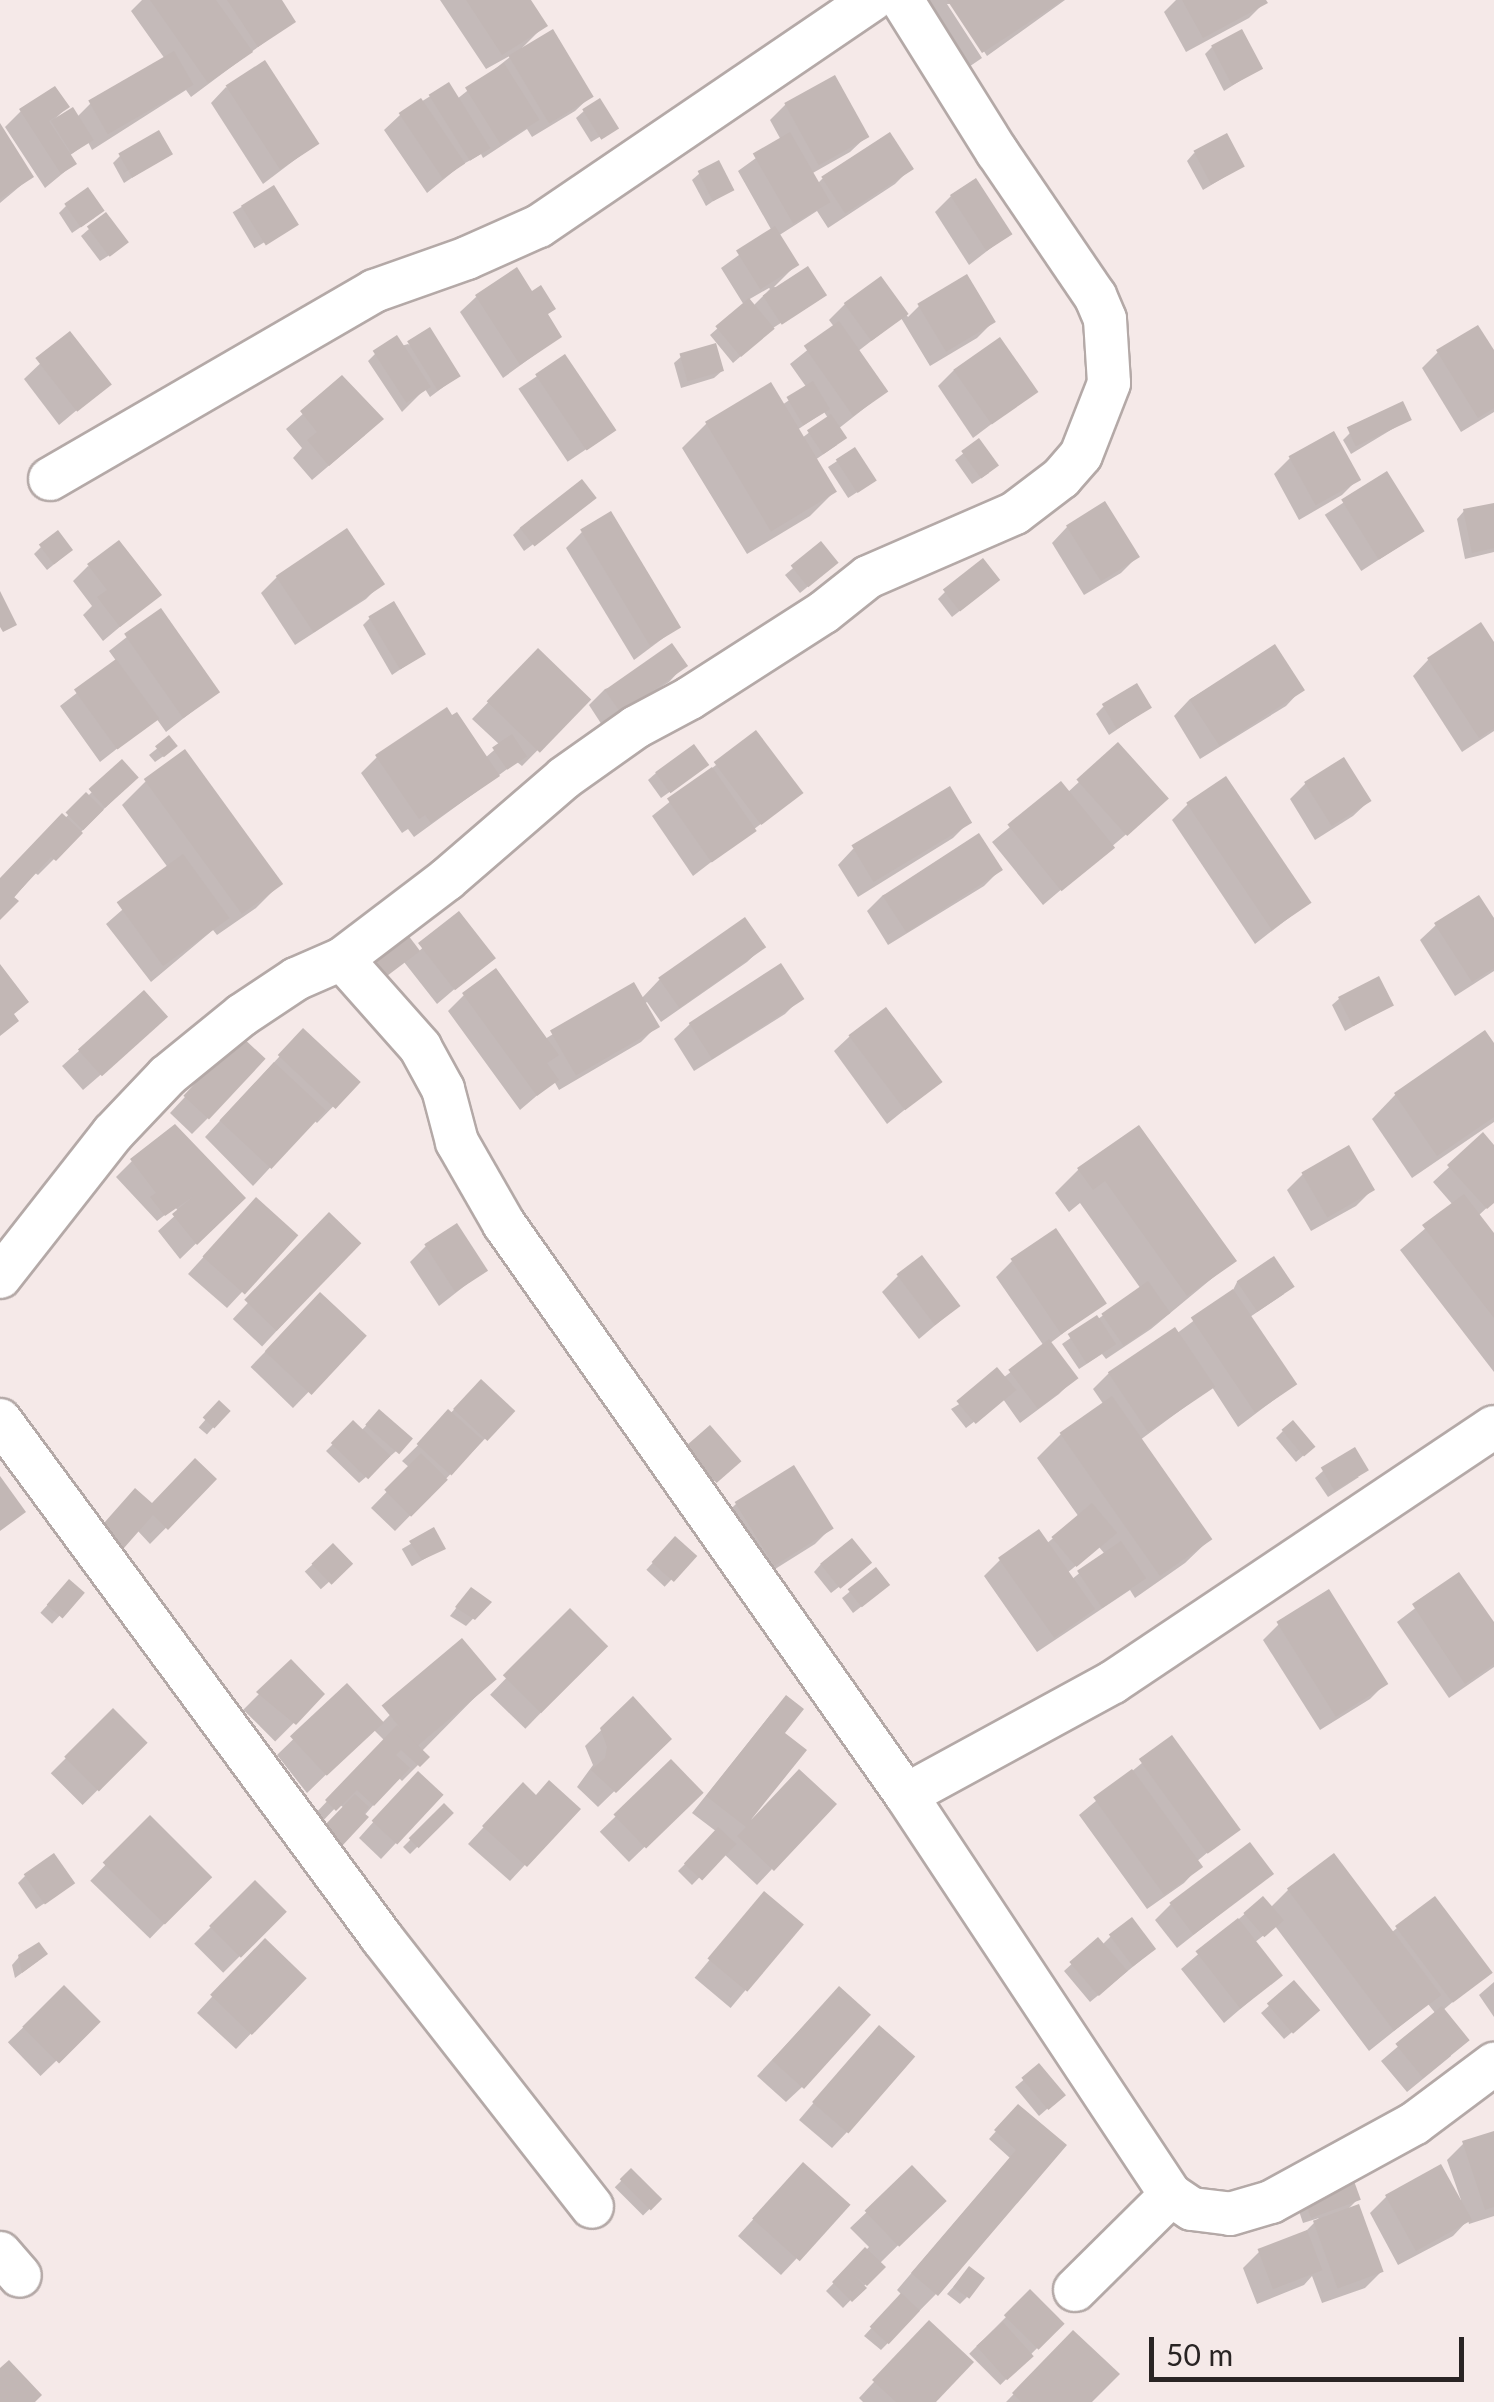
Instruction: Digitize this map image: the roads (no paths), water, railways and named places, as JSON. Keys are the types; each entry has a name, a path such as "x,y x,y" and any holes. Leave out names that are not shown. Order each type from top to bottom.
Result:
{"street":[{"path":"50,479 374,290 468,258 539,226 872,0"},
{"path":"0,1276 114,1133 167,1076 242,1015 296,979 342,959 446,880 564,778 636,727 707,688 824,612 868,577 1015,514 1062,478 1081,456 1109,383 1105,319 1095,296 996,152 902,0"},
{"path":"342,959 420,1047 443,1089 457,1142 504,1224 906,1796 1171,2195 1192,2210 1230,2214 1271,2202 1415,2123 1494,2064"},
{"path":"0,1420 382,1938 592,2207"},
{"path":"906,1796 1113,1682 1494,1427"},
{"path":"1075,2290 1171,2195"}]}
